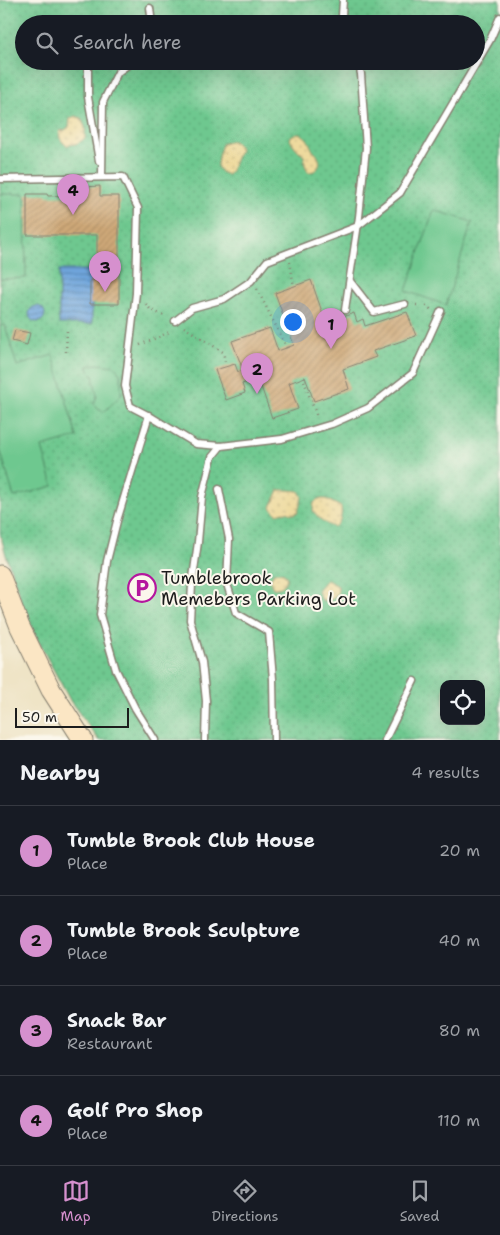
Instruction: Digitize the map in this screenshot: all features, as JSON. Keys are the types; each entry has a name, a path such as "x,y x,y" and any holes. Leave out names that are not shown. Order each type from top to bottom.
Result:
{"main road":[{"path":"0,575 20,627 51,690 83,740"}],"lane":[{"path":"342,15 343,0"},
{"path":"150,8 151,15"},
{"path":"485,48 500,17"},
{"path":"88,70 88,97 102,177"},
{"path":"102,177 103,102 121,70"},
{"path":"345,310 358,226 366,148 359,70"},
{"path":"175,321 192,308 224,299 251,281 267,262 358,226 400,193 472,70"},
{"path":"0,179 123,177 138,208 136,293 125,386 130,406 196,444 220,446 282,439 332,424 368,408 413,373 441,311"},
{"path":"350,281 374,312 404,304"},
{"path":"149,416 117,521 108,561 100,615 116,670 135,708 155,740"},
{"path":"205,740 206,701 202,662 190,620 202,497 212,457 220,446"},
{"path":"219,489 229,538 227,584 236,613 269,632 273,679 274,740"},
{"path":"385,740 414,681"}],"path":[{"path":"288,253 294,287"},
{"path":"256,287 287,348"},
{"path":"404,304 428,306 437,320"},
{"path":"129,350 174,330"},
{"path":"66,352 67,331"},
{"path":"304,381 320,427"}],"green space":[{"path":"0,0 500,0 500,740 99,740 71,702 29,624 0,533"},
{"path":"0,194 25,194 26,278 0,279"},
{"path":"434,210 472,222 446,305 406,291"},
{"path":"5,325 17,366 53,355 77,437 42,447 53,486 14,497 0,449 0,326"},
{"path":"96,364 115,366 121,376 121,395 105,411 99,410 94,404 97,396 93,375 89,371 88,366"}],"sand":[{"path":"75,116 81,118 85,127 85,138 76,144 66,145 60,139 60,131 69,127 70,119"},
{"path":"299,133 307,140 320,161 317,169 312,172 308,172 304,156 290,140 291,136"},
{"path":"234,141 239,146 240,151 228,175 221,172 217,166 222,144"},
{"path":"279,490 299,491 302,497 298,512 294,514 287,512 278,514 273,510 271,507"},
{"path":"318,499 326,499 341,507 341,518 334,527 322,520 313,510 314,503"},
{"path":"274,573 284,573 287,578 282,586 273,588 270,579"},
{"path":"327,580 338,586 337,593 332,599 322,600 318,589"}],"water":[{"path":"59,270 92,270 92,324 59,324"},
{"path":"34,306 40,306 45,311 43,320 34,322 29,317 29,311"}],"building":[{"path":"100,186 100,196 119,196 119,304 90,304 90,280 97,280 97,235 27,235 27,194 47,194 48,196 83,195 83,187"},
{"path":"311,280 326,323 354,313 357,322 363,319 365,326 407,312 416,336 373,351 376,357 343,369 349,389 314,401 305,377 289,383 298,409 272,418 258,378 242,384 245,393 226,400 215,370 235,364 238,372 243,370 232,341 270,328 278,351 294,345 275,293"},
{"path":"15,330 30,333 27,345 12,341"}],"place":[{"name":"Golf Pro Shop","path":"73,215"},
{"name":"Snack Bar","path":"105,292"},
{"name":"Tumble Brook Club House","path":"331,349"},
{"name":"Tumble Brook Sculpture","path":"257,394"},
{"name":"Tumblebrook Memebers Parking Lot","path":"142,588"}]}
